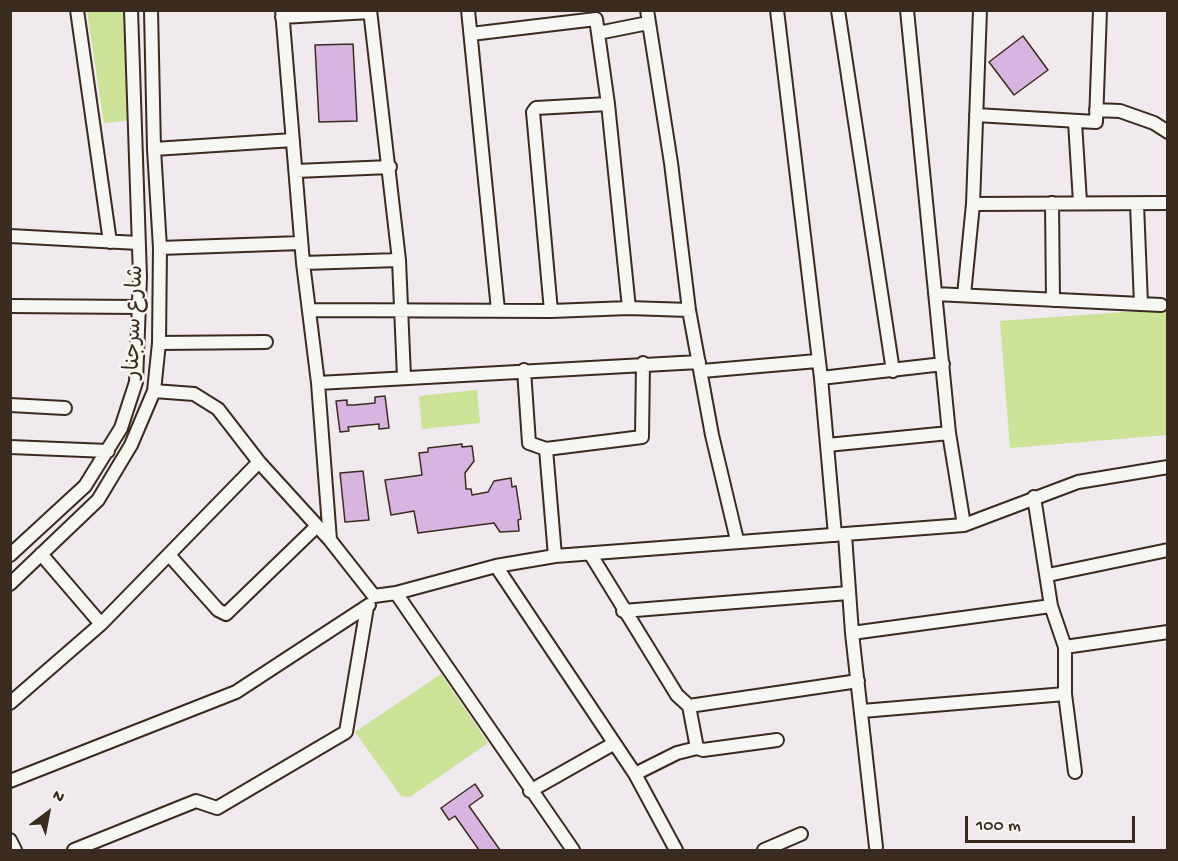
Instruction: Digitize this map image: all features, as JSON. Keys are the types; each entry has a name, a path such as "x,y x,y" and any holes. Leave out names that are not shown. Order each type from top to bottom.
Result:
{"street":[{"path":"77,10 110,242"},
{"name":"شارع سرجنار","path":"10,555 85,486 121,428 136,382 139,307 131,10"},
{"name":"شارع سرجنار","path":"10,584 86,514 105,490 140,429 154,391 159,343 160,248 154,149 151,10"},
{"path":"468,10 498,310"},
{"path":"777,10 827,445 862,711 876,847"},
{"path":"838,10 893,372"},
{"path":"907,10 949,433 964,525"},
{"path":"964,296 973,204 980,10"},
{"path":"976,115 1096,122 1100,10"},
{"path":"330,540 318,383 311,310 301,243 282,14 370,11 390,167 399,260 404,377"},
{"path":"598,33 648,17 671,163 689,310 712,435 737,540"},
{"path":"471,33 596,19 608,104 629,308"},
{"path":"551,311 533,112 536,108 608,104"},
{"path":"1096,110 1120,111 1154,123 1167,132"},
{"path":"1075,122 1080,202"},
{"path":"154,149 293,140"},
{"path":"296,171 390,167"},
{"path":"973,204 1167,202"},
{"path":"1052,204 1053,300"},
{"path":"1137,204 1141,304"},
{"path":"10,236 138,243"},
{"path":"160,248 301,243"},
{"path":"303,262 399,260"},
{"path":"935,294 1161,304"},
{"path":"10,306 139,307"},
{"path":"311,310 551,311 629,308 689,310"},
{"path":"159,343 266,342"},
{"path":"318,383 643,363 700,366 817,361"},
{"path":"524,370 528,443 546,449 642,437 643,363"},
{"path":"821,378 893,372 943,364"},
{"path":"74,850 196,801 217,808 346,732 370,601 330,540 316,528 259,462 228,420 194,394 154,391"},
{"path":"10,405 64,408"},
{"path":"827,445 949,433"},
{"path":"10,447 108,451"},
{"path":"546,449 555,556"},
{"path":"10,703 101,624 171,556 259,462"},
{"path":"10,782 236,692 370,601 396,593 496,566 555,556 591,555 737,540 840,535 964,525 1078,482 1167,467"},
{"path":"1034,497 1048,575 1051,606 1065,647 1065,694 1075,772"},
{"path":"171,556 218,610 226,614 316,528"},
{"path":"1048,575 1167,550"},
{"path":"41,554 101,624"},
{"path":"591,555 623,611 677,695 689,706 697,748"},
{"path":"496,566 635,774 676,850"},
{"path":"396,593 530,791 573,850"},
{"path":"623,611 848,593"},
{"path":"852,633 1051,606"},
{"path":"1065,647 1167,632"},
{"path":"689,706 858,681"},
{"path":"862,711 1065,694"},
{"path":"635,774 678,753 697,748 703,750 777,740"},
{"path":"530,791 614,744"},
{"path":"764,850 801,834"},
{"path":"10,840 15,850"}],"green space":[{"path":"87,11 125,11 133,120 104,123"},
{"path":"1167,309 1167,435 1010,448 1000,321"},
{"path":"477,390 480,423 422,429 419,396"},
{"path":"441,674 488,743 410,797 401,796 355,732"}],"building":[{"path":"1023,36 1048,70 1014,95 989,62"},
{"path":"353,44 357,121 319,122 315,45"},
{"path":"385,396 389,428 379,429 379,424 348,427 349,431 340,432 336,401 347,400 347,405 375,403 375,397"},
{"path":"462,444 462,447 472,446 474,461 465,473 466,489 471,489 472,495 488,492 494,481 511,478 512,487 516,486 521,519 518,520 519,531 500,532 494,523 418,533 414,511 391,515 385,480 422,475 419,453 428,452 428,448"},
{"path":"363,471 369,520 345,522 340,473"},
{"path":"475,784 483,796 469,806 500,850 479,850 455,816 449,820 441,808"}]}
